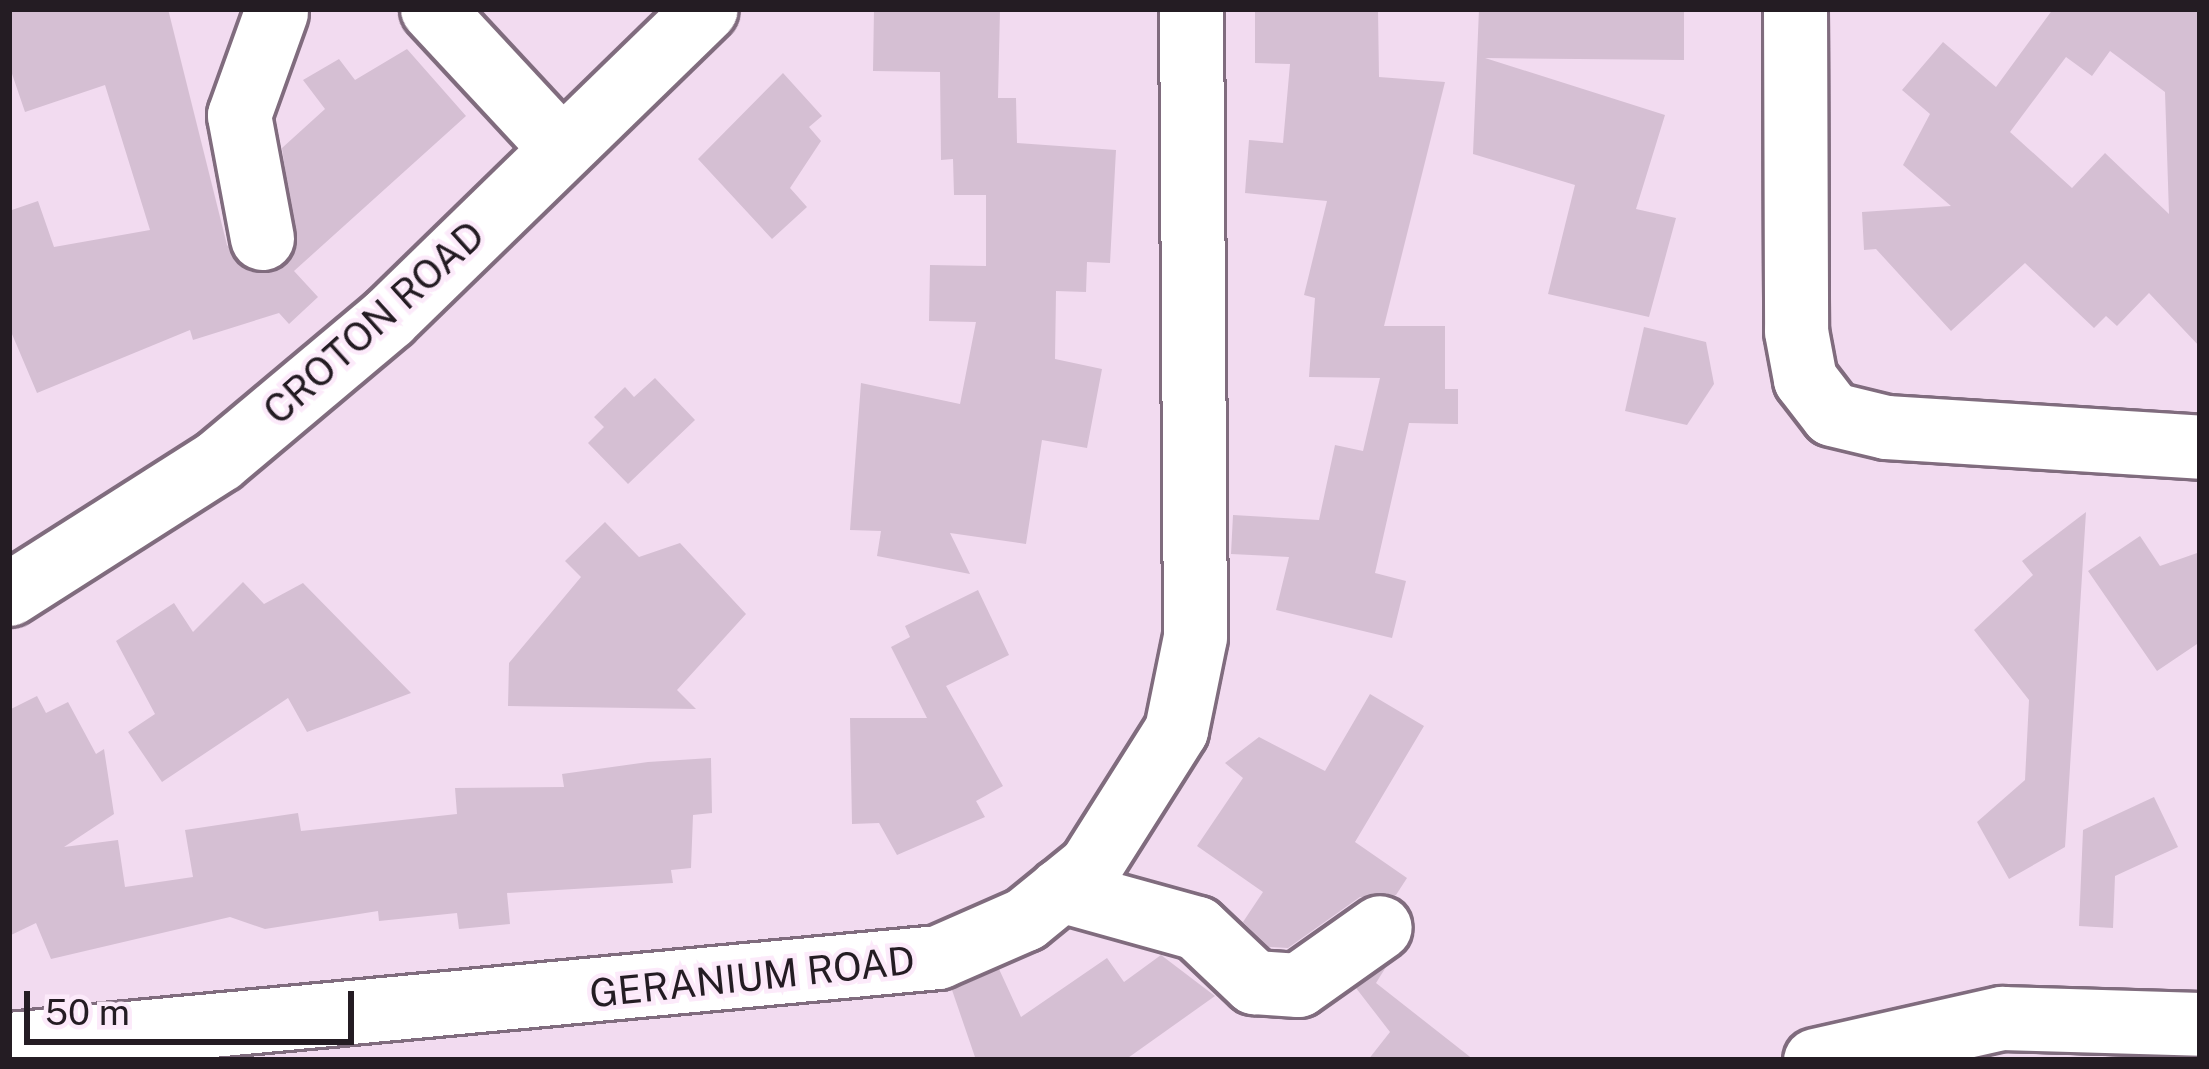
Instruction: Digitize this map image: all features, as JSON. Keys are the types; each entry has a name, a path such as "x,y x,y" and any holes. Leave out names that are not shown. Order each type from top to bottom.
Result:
{"street":[{"path":"432,9 574,136"},
{"path":"481,9 574,136"},
{"name":"CROTON ROAD","path":"9,594 219,460 706,9"},
{"name":"GERANIUM ROAD","path":"9,1044 938,957 1060,890 1090,866 1176,730 1195,637 1191,9"},
{"path":"1795,9 1796,331 1805,380 1832,414 1886,427 2200,447"},
{"path":"262,238 239,115 288,10"},
{"path":"1060,890 1197,928 1254,982 1298,985 1380,927"},
{"path":"1815,1060 2002,1018 2200,1024"}],"building":[{"path":"9,9 168,9 227,245 251,272 284,266 296,249 282,148 325,109 303,80 339,59 355,80 407,49 466,116 294,271 318,297 289,324 279,313 193,340 190,330 37,393 9,327 9,211 38,201 54,247 150,230 105,85 25,112 9,65"},
{"path":"874,9 1000,9 998,98 1016,98 1017,143 1116,150 1110,263 1087,262 1086,292 1056,291 1055,359 1102,369 1087,448 1042,440 1026,544 950,533 970,574 877,556 881,531 850,530 861,383 960,404 976,322 929,321 930,265 986,266 986,195 954,195 953,159 941,160 940,72 873,71"},
{"path":"1255,9 1378,9 1379,77 1445,82 1384,326 1445,326 1445,389 1458,389 1458,424 1409,423 1375,573 1406,581 1392,638 1276,610 1289,557 1231,554 1233,515 1319,520 1335,445 1363,451 1380,378 1309,377 1315,298 1304,295 1327,201 1245,193 1249,140 1283,143 1290,64 1255,63"},
{"path":"1479,9 1684,9 1684,60 1485,58 1665,115 1636,209 1676,218 1649,317 1548,294 1575,185 1473,154"},
{"path":"2053,9 2200,9 2200,347 2149,293 2117,326 2106,316 2094,328 2025,263 1951,331 1876,249 1864,250 1862,212 1951,206 1903,165 1930,114 1902,90 1943,42 1996,87","holes":["2110,51 2165,92 2169,214 2105,153 2072,188 2010,132 2066,57 2092,76"]},
{"path":"783,73 822,116 809,127 821,141 790,188 807,207 772,239 698,159"},
{"path":"1644,327 1706,342 1714,384 1687,425 1625,411"},
{"path":"655,378 695,420 628,484 588,443 604,427 594,417 625,387 634,397"},
{"path":"2086,512 2065,847 2009,879 1977,822 2025,780 2029,700 1974,630 2033,575 2022,561"},
{"path":"605,522 639,557 680,543 746,614 677,690 696,709 508,706 509,663 581,577 565,561"},
{"path":"2140,536 2160,566 2200,552 2200,642 2157,671 2088,571"},
{"path":"243,582 264,604 303,583 411,693 307,732 288,698 162,782 128,732 155,714 116,641 174,603 193,632"},
{"path":"978,590 1009,655 946,686 1003,786 976,801 985,817 897,855 879,823 852,824 850,718 927,718 891,647 910,637 905,626"},
{"path":"1370,694 1424,726 1355,842 1407,878 1396,895 1360,897 1288,948 1269,947 1243,922 1263,892 1197,846 1243,778 1225,763 1259,737 1325,771"},
{"path":"37,696 46,713 68,702 96,754 104,749 114,814 64,847 118,840 125,887 193,877 185,830 298,813 301,831 457,814 455,788 564,787 562,774 648,762 711,758 712,813 693,815 691,868 671,870 673,883 507,893 510,924 459,929 457,913 379,921 378,911 265,929 230,917 51,959 36,923 9,936 9,710"},
{"path":"2154,797 2178,847 2115,876 2113,928 2079,926 2083,830"},
{"path":"1161,955 1215,996 1125,1060 976,1060 952,990 999,969 1021,1017 1107,958 1124,982"},
{"path":"1386,967 1376,983 1474,1060 1368,1060 1390,1032 1356,988"}]}
